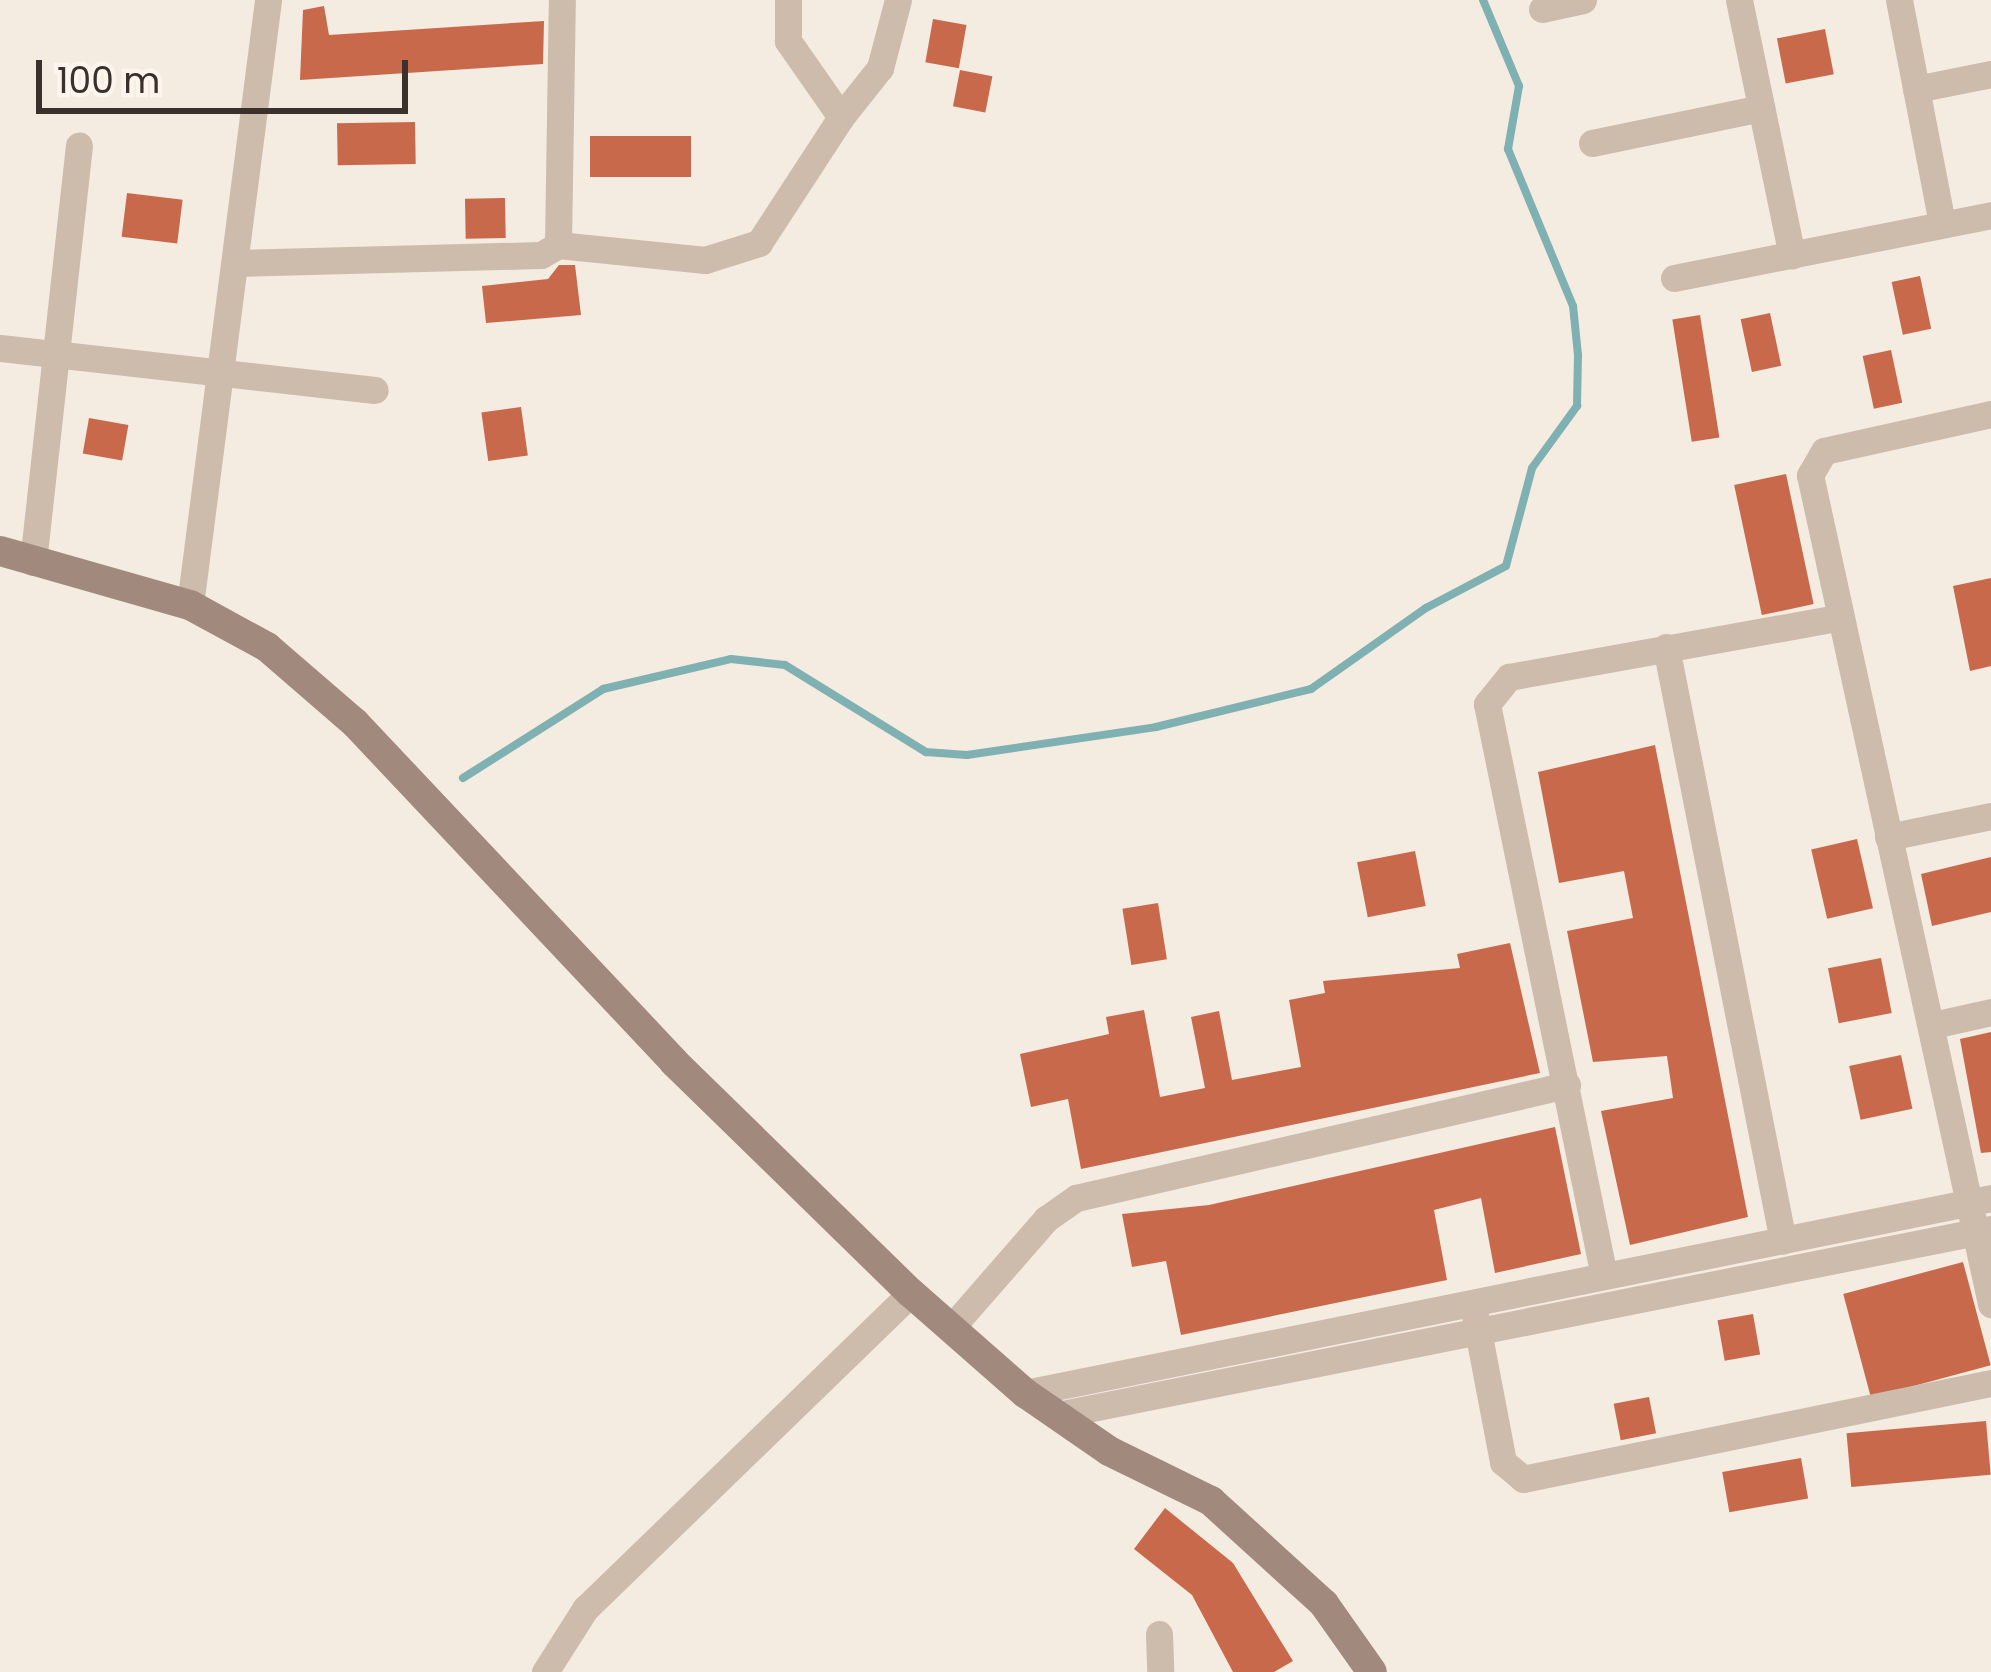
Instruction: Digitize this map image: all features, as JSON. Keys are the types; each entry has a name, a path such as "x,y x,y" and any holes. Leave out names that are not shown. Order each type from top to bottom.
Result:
{"street":[{"path":"190,605 268,0"},
{"path":"558,245 562,0"},
{"path":"788,0 788,40 842,117"},
{"path":"237,263 542,254 558,245 705,260 741,254 774,226 842,117 880,68 898,0"},
{"path":"1542,9 1583,0"},
{"path":"1738,0 1792,256"},
{"path":"1899,0 1942,223"},
{"path":"1916,89 1991,74"},
{"path":"1592,143 1761,108"},
{"path":"33,562 79,146"},
{"path":"1674,278 1991,214"},
{"path":"0,348 375,390"},
{"path":"1991,414 1816,456 1810,475 1888,837 1982,1200 1991,1304"},
{"path":"0,551 190,605 267,647 355,723 674,1061 911,1293 1025,1393 1211,1501 1324,1604 1372,1672"},
{"path":"1604,1276 1487,704 1509,677 1841,617"},
{"path":"1666,647 1783,1241"},
{"path":"1888,837 1991,816"},
{"path":"1934,1025 1991,1012"},
{"path":"951,1328 1046,1219 1076,1198 1567,1085"},
{"path":"1025,1393 1982,1200"},
{"path":"1057,1415 1983,1230"},
{"path":"545,1672 585,1609 911,1293"},
{"path":"1472,1302 1503,1462 1523,1479 1991,1383"},
{"path":"1159,1634 1160,1672"}],"building":[{"path":"324,6 329,35 544,21 543,64 300,80 303,10"},
{"path":"933,19 966,25 959,68 925,62"},
{"path":"1825,29 1834,74 1786,84 1777,38"},
{"path":"960,70 992,76 985,113 953,106"},
{"path":"415,122 416,164 338,165 337,123"},
{"path":"590,136 691,136 691,177 590,177"},
{"path":"127,193 183,200 177,243 122,237"},
{"path":"505,198 506,238 466,239 465,199"},
{"path":"559,265 575,265 581,315 486,323 482,286 548,279"},
{"path":"1920,276 1931,329 1903,335 1892,282"},
{"path":"1770,313 1781,366 1752,372 1741,319"},
{"path":"1700,315 1719,437 1692,442 1672,319"},
{"path":"1891,350 1902,403 1874,409 1863,356"},
{"path":"521,407 528,456 488,461 481,413"},
{"path":"89,418 128,425 122,460 83,453"},
{"path":"1786,474 1814,604 1762,615 1734,485"},
{"path":"1991,578 1991,666 1970,671 1953,586"},
{"path":"1655,745 1748,1217 1630,1245 1601,1111 1673,1098 1667,1056 1593,1062 1567,931 1633,918 1624,871 1559,883 1538,772"},
{"path":"1857,839 1873,908 1827,919 1811,850"},
{"path":"1415,851 1426,906 1368,917 1357,862"},
{"path":"1991,857 1991,912 1932,926 1921,874"},
{"path":"1158,903 1167,959 1131,965 1122,909"},
{"path":"1510,943 1540,1073 1081,1169 1068,1099 1031,1107 1020,1054 1109,1034 1106,1017 1144,1010 1160,1097 1205,1088 1191,1017 1219,1011 1232,1080 1301,1067 1289,1000 1325,993 1323,981 1460,968 1457,954"},
{"path":"1881,958 1892,1013 1839,1023 1828,968"},
{"path":"1991,1032 1991,1152 1981,1153 1960,1039"},
{"path":"1901,1055 1912,1109 1861,1120 1849,1066"},
{"path":"1555,1127 1581,1254 1495,1273 1481,1198 1434,1210 1447,1280 1181,1335 1166,1261 1132,1267 1122,1214 1209,1205"},
{"path":"1963,1262 1991,1365 1871,1397 1843,1294"},
{"path":"1753,1314 1760,1354 1725,1361 1718,1320"},
{"path":"1649,1397 1656,1433 1621,1440 1614,1404"},
{"path":"1986,1421 1991,1475 1851,1487 1847,1433"},
{"path":"1801,1458 1808,1498 1729,1512 1722,1472"},
{"path":"1165,1508 1233,1563 1293,1661 1274,1672 1233,1672 1192,1595 1134,1549"}],"waterway":[{"path":"463,778 603,689 731,659 785,665 926,752 967,755 1156,727 1311,689 1426,608 1506,566 1532,468 1577,406 1578,355 1573,306 1508,149 1519,86 1483,0"}]}
